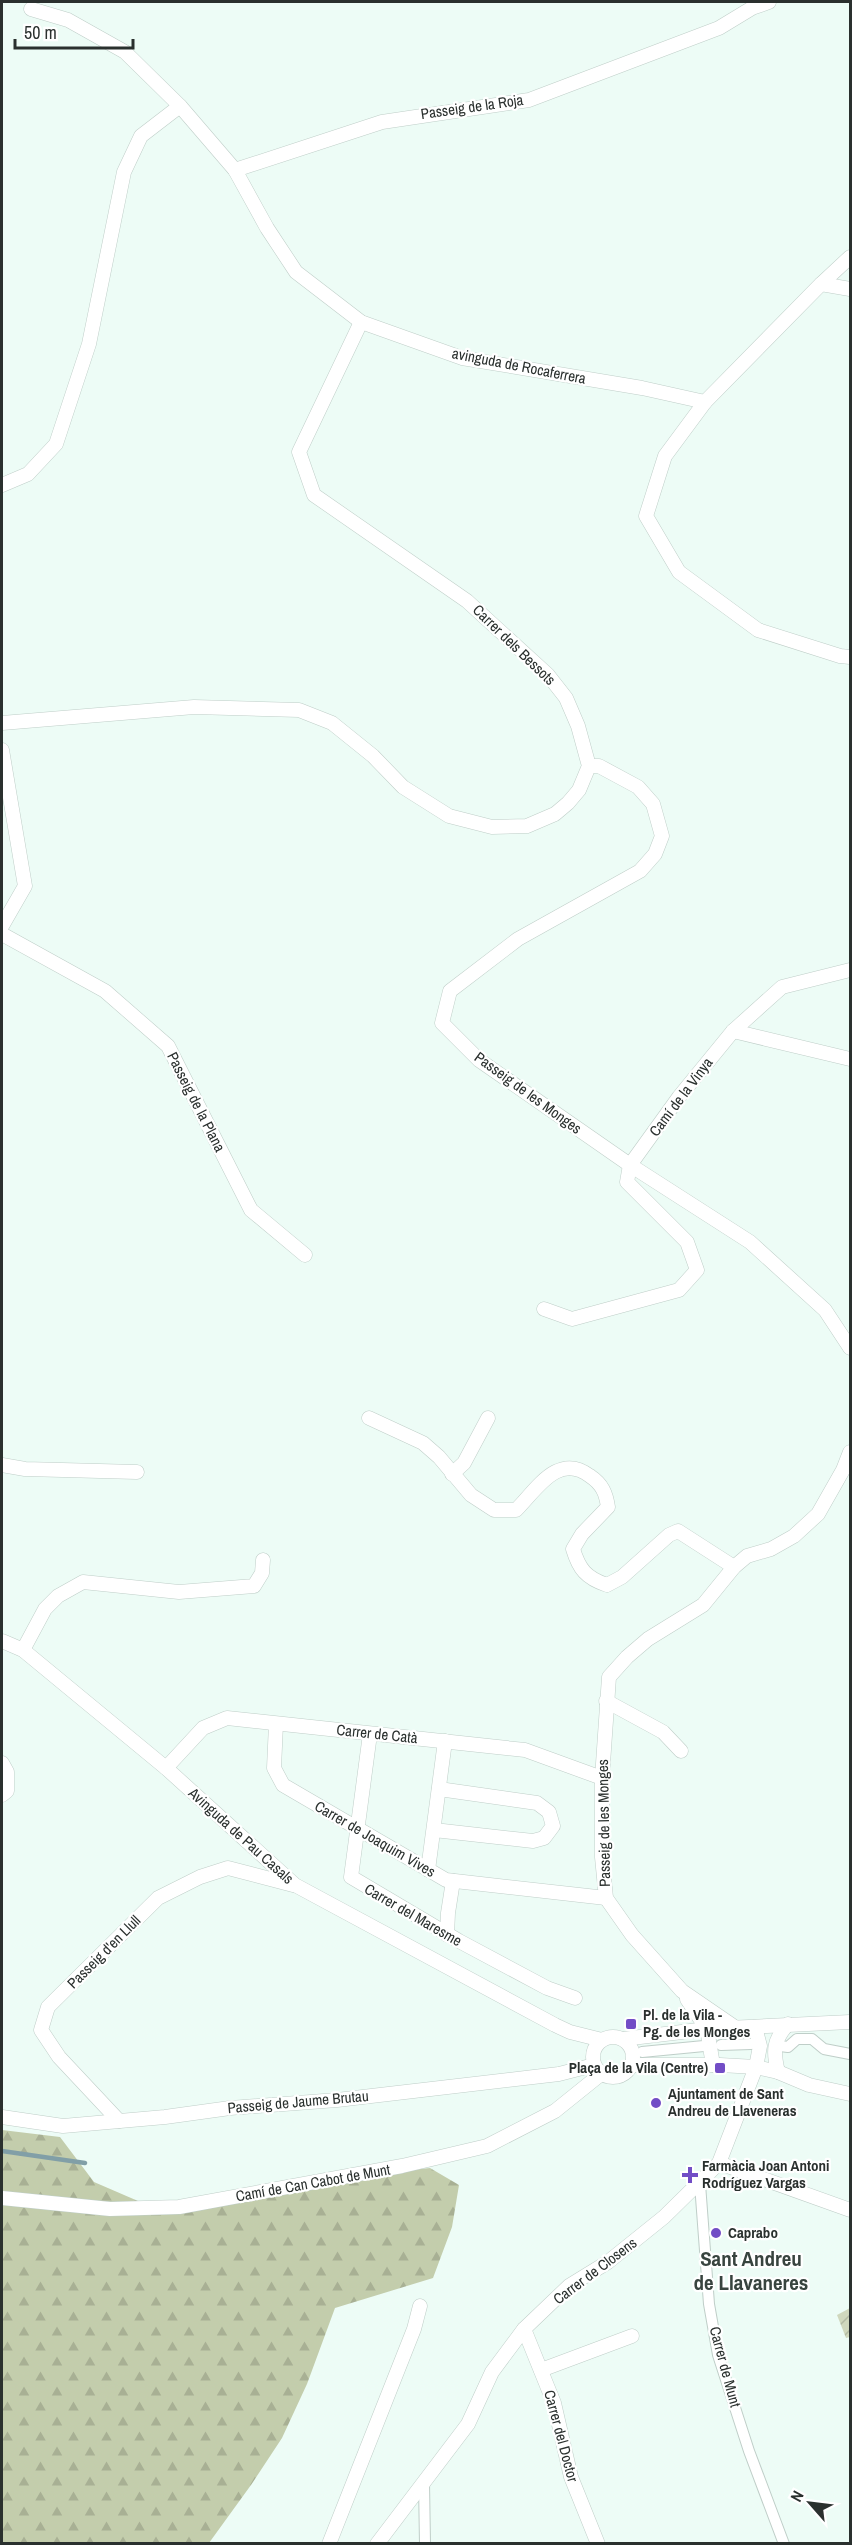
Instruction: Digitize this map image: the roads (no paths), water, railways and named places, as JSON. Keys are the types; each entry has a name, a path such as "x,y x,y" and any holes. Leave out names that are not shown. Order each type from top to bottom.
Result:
{"street":[{"path":"736,2 752,9"},
{"name":"Passeig de la Roja","path":"235,170 382,122 529,100 719,28 769,2"},
{"name":"avinguda de Rocaferrera","path":"31,9 68,20 125,52 180,106 235,170 267,228 296,272 361,322 462,358 642,388 705,402"},
{"path":"2,485 28,474 56,444 89,344 124,172 141,136 180,106"},
{"path":"850,258 821,284 705,402 665,456 646,516 679,572 758,630 840,656 850,657"},
{"path":"821,284 850,289"},
{"name":"Carrer dels Bessots","path":"361,322 299,452 314,495 467,601 548,675 566,698 578,726 589,766"},
{"path":"2,723 194,707 299,711 332,723 373,756 403,787 449,816 492,827 527,826 555,814 579,790 589,766"},
{"path":"2,750 25,886 2,926"},
{"name":"Passeig de les Monges","path":"589,766 599,766 638,787 654,804 662,836 655,854 639,871 518,939 450,991 442,1023 479,1060 630,1165 750,1242 825,1310 850,1348"},
{"name":"Passeig de la Plana","path":"2,934 105,991 168,1046 251,1210 305,1255"},
{"name":"Camí de la Vinya","path":"630,1165 679,1097 733,1030 782,987 850,969"},
{"path":"733,1030 850,1059"},
{"path":"544,1309 572,1319 679,1290 697,1270 687,1242 627,1182 630,1165"},
{"path":"369,1418 423,1443 439,1457 471,1495 494,1510 516,1510 554,1472 565,1467 577,1467 592,1477 606,1493 608,1507 582,1534 573,1549 577,1563 592,1580 607,1585 622,1576 669,1535 678,1531 734,1567"},
{"path":"452,1474 464,1463 488,1419"},
{"name":"Passeig de les Monges","path":"713,2065 707,2029 682,1991 632,1935 606,1898 602,1857 602,1778 609,1677 648,1639 703,1605 734,1567 747,1556 771,1549 794,1536 818,1514 843,1470 850,1452"},
{"path":"2,1465 25,1470 137,1472"},
{"path":"23,1650 45,1609 58,1596 83,1582 179,1592 236,1589 254,1586 262,1573 263,1560"},
{"name":"Avinguda de Pau Casals","path":"2,1641 23,1650 166,1768 295,1885 555,2025 570,2032 602,2040"},
{"path":"606,1701 663,1732 681,1751"},
{"name":"Carrer de Catà","path":"166,1768 203,1728 227,1718 525,1750 602,1778"},
{"name":"Carrer de Joaquim Vives","path":"276,1724 274,1768 283,1785 446,1880 606,1898"},
{"name":"Carrer del Maresme","path":"370,1734 350,1872 354,1881 447,1935 547,1988 575,1998"},
{"path":"428,1870 445,1741"},
{"path":"2,1763 7,1772 7,1791 2,1795"},
{"path":"434,1830 533,1841 544,1838 553,1826 549,1812 537,1803 439,1789"},
{"name":"Passeig d'en Llull","path":"119,2121 59,2056 41,2030 48,2007 158,1898 200,1877 228,1868 295,1885"},
{"path":"447,1935 453,1881"},
{"name":"Passeig de les Monges","path":"682,1991 736,2028"},
{"path":"623,2039 707,2029 850,2022"},
{"path":"778,2072 774,2054 775,2042 788,2024"},
{"path":"755,2027 760,2046 756,2067 719,2163 850,2210"},
{"path":"615,2036 623,2039 633,2050 632,2065 625,2074 615,2078 598,2070 593,2052 602,2040 615,2036"},
{"path":"780,2046 788,2047 797,2039 812,2039 824,2049 850,2054"},
{"path":"721,2045 751,2044"},
{"path":"642,2052 704,2046"},
{"path":"632,2065 756,2067 778,2072 809,2085 850,2094"},
{"name":"Passeig de Jaume Brutau","path":"2,2116 63,2126 230,2108 337,2100 598,2070"},
{"name":"Camí de Can Cabot de Munt","path":"2,2198 110,2209 179,2207 402,2166 487,2146 555,2112 598,2070"},
{"name":"Carrer de Closens","path":"377,2544 468,2424 492,2372 524,2329 569,2286 608,2262 664,2217 719,2163"},
{"name":"Carrer de Munt","path":"700,2184 709,2304 718,2355 749,2451 784,2544"},
{"path":"328,2544 397,2372 420,2306"},
{"name":"Carrer del Doctor","path":"524,2329 554,2403 571,2477 598,2544"},
{"path":"541,2370 632,2336"},
{"path":"424,2483 425,2544"}],"waterway":[{"path":"2,2151 85,2163"}],"place":[{"name":"Pl. de la Vila - Pg. de les Monges","path":"631,2024"},
{"name":"Plaça de la Vila (Centre)","path":"720,2068"},
{"name":"Ajuntament de Sant Andreu de Llaveneras","path":"656,2103"},
{"name":"Farmàcia Joan Antoni Rodríguez Vargas","path":"690,2175"},
{"name":"Caprabo","path":"716,2233"}],"district":[{"name":"Sant Andreu de Llavaneres","path":"751,2271"}]}
